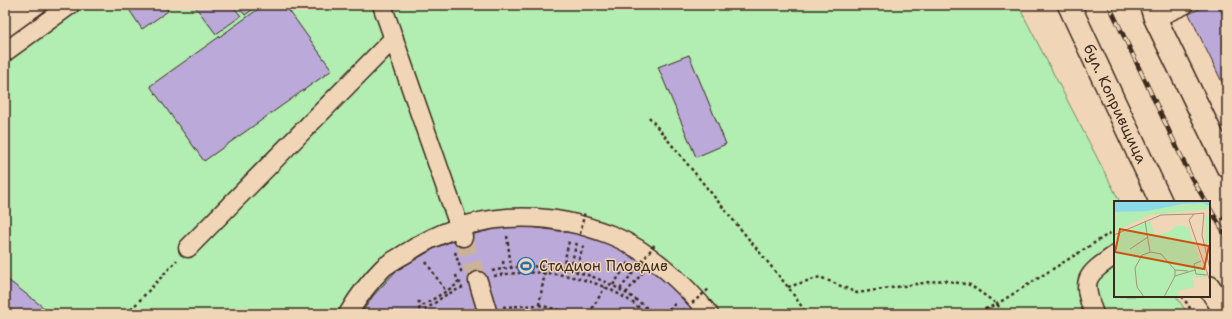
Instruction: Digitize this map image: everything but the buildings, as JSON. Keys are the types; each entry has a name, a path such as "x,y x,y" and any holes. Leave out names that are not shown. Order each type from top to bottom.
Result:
{"main road":[{"name":"бул. Копривщица","path":"1069,5 1161,201"},
{"path":"1153,12 1227,166"},
{"path":"1210,288 1227,314"}],"street":[{"path":"5,52 70,5"},
{"path":"382,5 459,236"},
{"path":"1153,12 1184,5"},
{"path":"188,248 394,38"},
{"path":"348,314 362,292 384,267 422,242 459,236 509,217 540,218 575,224 612,236 642,253 666,270 684,286 709,314"},
{"path":"1094,314 1088,296 1087,281 1095,269 1114,256"},
{"path":"482,279 488,312"}],"path":[{"path":"649,117 788,287 807,314"},
{"path":"570,269 585,211"},
{"path":"1222,219 1227,215"},
{"path":"577,216 590,221"},
{"path":"974,314 997,304 1114,231"},
{"path":"506,233 511,267"},
{"path":"414,314 422,306 445,290 464,280 459,236"},
{"path":"563,268 570,236"},
{"path":"575,271 586,240"},
{"path":"620,289 642,262 654,244"},
{"path":"127,314 188,248"},
{"path":"646,248 656,255"},
{"path":"424,259 445,290"},
{"path":"613,285 631,260"},
{"path":"503,261 504,269"},
{"path":"420,314 444,296 504,269 511,267 541,266 570,269 613,285 654,314"},
{"path":"626,293 645,269"},
{"path":"482,279 510,273 545,272 566,274 605,288 620,296 646,314"},
{"path":"539,306 545,272"},
{"path":"456,275 458,283"},
{"path":"788,287 820,277 857,293 943,280 970,285 997,304 1004,314"},
{"path":"590,314 605,288"},
{"path":"692,303 709,289"},
{"path":"699,291 704,296"},
{"path":"1183,297 1194,314"},
{"path":"418,301 422,306"},
{"path":"664,314 678,302"},
{"path":"488,312 500,308 539,306 574,314"}],"green space":[{"path":"81,5 1018,5 1119,201 1114,201 1114,297 1177,297 1188,314 5,314 5,56"}],"tunnel":[{"path":"463,237 478,281"}],"railway":[{"path":"1109,5 1191,177 1205,201"},
{"path":"1210,209 1227,237"}],"place":[{"name":"Стадион Пловдив","path":"526,266"}]}
